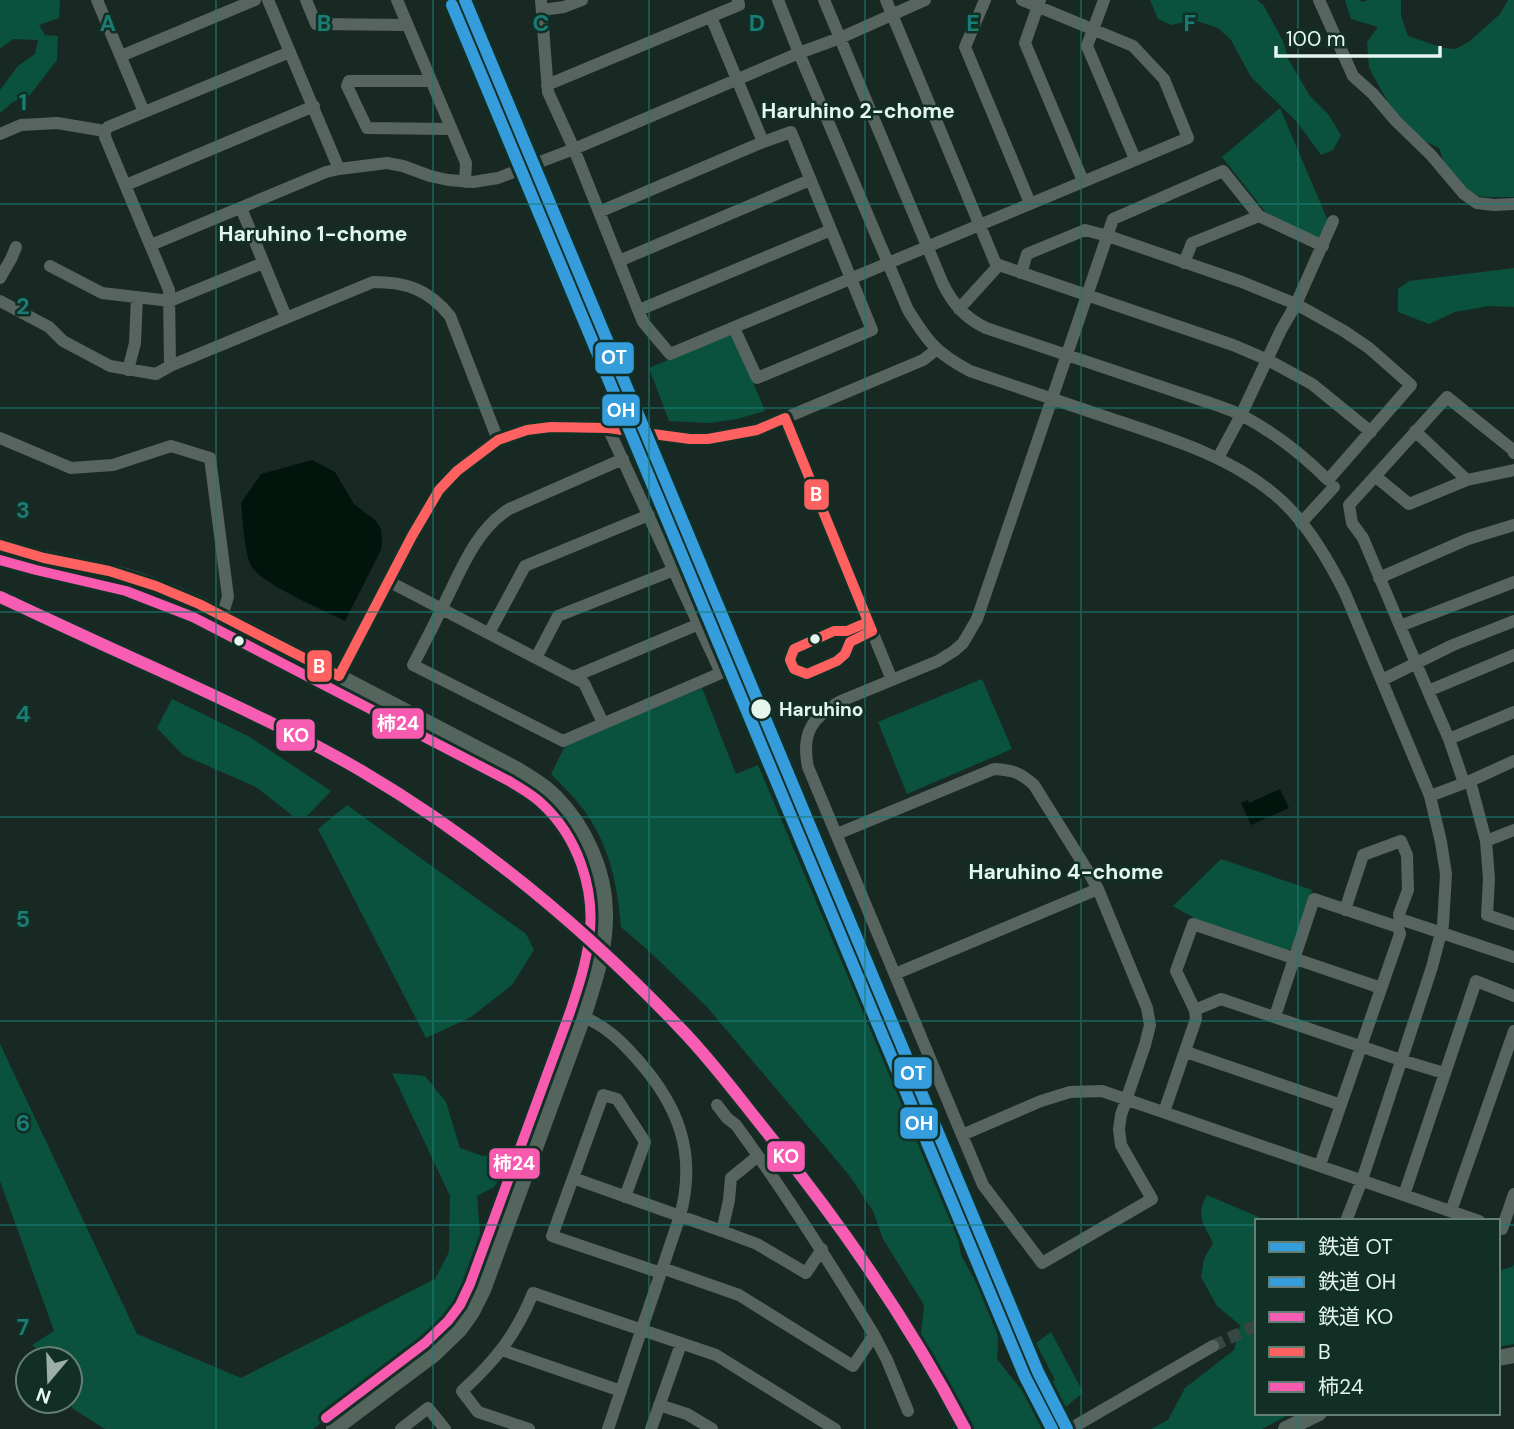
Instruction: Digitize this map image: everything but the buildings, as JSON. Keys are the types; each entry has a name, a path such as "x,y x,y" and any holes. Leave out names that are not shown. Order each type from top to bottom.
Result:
{"main road":[{"path":"0,545 44,558 109,571 156,586 222,616 339,676 540,784 573,819 597,868 604,892 605,913 596,975 484,1290 459,1330 434,1354 334,1429"},
{"path":"1286,1429 1315,1415"}],"street":[{"path":"97,0 144,112"},
{"path":"121,56 255,0"},
{"path":"268,0 338,169"},
{"path":"306,0 316,24 407,25"},
{"path":"397,0 466,163 465,182"},
{"path":"582,0 564,7 542,5 548,92 568,151 599,212 643,322 670,354 1188,138 1164,79 1133,46 1039,3 1022,0"},
{"path":"547,85 739,5 737,0"},
{"path":"778,0 908,310 936,349 970,371 1166,437 1218,458 1244,472 1276,495 1309,531 1345,593 1430,796 1446,874 1441,933 1432,967 1347,1219"},
{"path":"824,0 943,284 959,309 986,328 1241,415 1303,455 1349,505 1352,523 1363,538 1467,782 1486,841 1488,915 1514,924"},
{"path":"886,0 995,262 1233,345 1268,360 1312,384 1371,432"},
{"path":"151,245 338,169 387,163 430,176 465,182 498,178 925,0"},
{"path":"985,0 965,47 1030,203"},
{"path":"1104,0 1087,46 1135,159"},
{"path":"1319,0 1353,76 1431,155 1463,193 1477,203 1514,204"},
{"path":"1039,3 1025,43 1083,181"},
{"path":"711,17 763,142"},
{"path":"170,366 169,290 105,137 105,131 108,127 290,52"},
{"path":"430,81 349,80 347,86 368,128 451,129"},
{"path":"126,185 314,106"},
{"path":"0,134 21,125 57,123 105,131"},
{"path":"599,212 791,132 872,330 757,378 734,328"},
{"path":"837,834 994,769 1010,770 1025,776 1034,785 1098,889 1147,1008 1150,1025 1119,1129 1121,1145 1152,1199 1042,1264 984,1185 808,767 805,751 807,737 816,720 827,709 938,661 954,651 970,633 1113,219 1223,171 1259,216 1323,246"},
{"path":"619,261 810,180"},
{"path":"241,208 285,317"},
{"path":"1184,262 1192,243 1259,216"},
{"path":"1218,458 1296,304 1334,221"},
{"path":"639,310 831,230"},
{"path":"1021,273 1027,254 1086,230 1108,236 1242,282 1296,304 1368,348 1410,385 1301,523"},
{"path":"0,278 16,247"},
{"path":"50,266 102,293 170,301 263,262"},
{"path":"959,309 999,265"},
{"path":"0,301 49,327 63,341 110,366 156,374 285,317 373,282 394,282 417,289 438,302 450,316 498,440"},
{"path":"128,370 135,343 137,297"},
{"path":"339,676 388,580 439,490 457,471 498,440 527,430 551,427 608,428 690,439 742,434 923,360 936,349"},
{"path":"1349,505 1447,397 1514,453"},
{"path":"785,418 892,680"},
{"path":"608,428 721,673 563,740 413,665 468,556 481,534 496,518 509,509 622,459"},
{"path":"1415,431 1467,480"},
{"path":"0,438 71,468 113,465 171,446 210,458 228,597 222,616"},
{"path":"1375,476 1409,504 1467,480 1514,470"},
{"path":"489,633 526,566 649,515"},
{"path":"1379,578 1468,539 1514,525"},
{"path":"536,658 558,616 674,570"},
{"path":"388,580 587,686 603,723"},
{"path":"1400,626 1514,582"},
{"path":"1382,680 1453,645 1514,621"},
{"path":"573,677 699,624"},
{"path":"1427,691 1514,655"},
{"path":"1449,739 1514,712"},
{"path":"1430,796 1514,761"},
{"path":"1486,841 1514,830"},
{"path":"1320,1165 1400,934 1399,914 1408,890 1407,855 1401,841 1363,855 1345,910"},
{"path":"895,974 1098,889"},
{"path":"1275,1016 1314,900 1399,924 1406,922 1514,957"},
{"path":"1164,1112 1196,1019 1195,1010 1176,971 1193,924 1381,988"},
{"path":"1404,1195 1476,981 1514,996"},
{"path":"1195,1010 1221,999 1444,1073"},
{"path":"583,1017 612,1033 662,1090 675,1113 684,1140 686,1158 687,1181 680,1216 608,1429"},
{"path":"1451,1211 1514,1031"},
{"path":"1185,1052 1340,1105"},
{"path":"962,1135 1041,1101 1070,1092 1102,1091 1473,1219"},
{"path":"625,1197 645,1142 617,1100 603,1095 552,1236 739,1295 853,1366 874,1335"},
{"path":"717,1105 722,1121 736,1125 822,1249 874,1335 908,1411"},
{"path":"722,1231 731,1178 758,1156"},
{"path":"573,1178 757,1244 806,1273 822,1249"},
{"path":"1500,1228 1514,1194"},
{"path":"520,1428 478,1412 462,1391 502,1350 516,1330 533,1293 716,1355 835,1429"},
{"path":"651,1429 681,1344"},
{"path":"1070,1429 1213,1346"},
{"path":"502,1350 621,1391"},
{"path":"659,1405 687,1413 712,1429"},
{"path":"401,1429 428,1408 445,1429"}],"green space":[{"path":"0,0 60,0 59,18 39,25 45,35 58,36 57,60 30,95 13,102 0,113 0,90 18,66 35,54 38,40 13,39 0,49"},
{"path":"1150,0 1257,0 1264,6 1283,41 1288,59 1310,96 1328,114 1341,135 1333,150 1321,155 1297,122 1251,77 1231,40 1218,28 1194,20 1171,25 1158,19"},
{"path":"1345,0 1401,0 1401,16 1408,36 1443,48 1456,49 1470,41 1500,14 1508,0 1514,0 1514,197 1484,197 1454,190 1439,148 1404,131 1369,68 1367,42 1378,27 1351,19"},
{"path":"1280,108 1328,221 1320,239 1267,214 1222,157"},
{"path":"1514,268 1514,307 1489,306 1455,312 1429,324 1398,312 1398,289 1409,281"},
{"path":"728,335 734,337 765,411 709,423 669,421 649,368"},
{"path":"982,679 1012,749 907,794 878,722"},
{"path":"702,688 736,774 758,765 957,1232 961,1255 994,1315 998,1341 997,1359 1019,1387 1028,1390 1055,1380 1036,1343 1051,1332 1083,1392 1041,1429 952,1429 964,1414 921,1334 924,1305 883,1239 873,1211 849,1175 707,1007 621,927 611,866 600,838 584,810 551,774 565,746"},
{"path":"172,699 250,737 331,791 307,816 293,816 256,787 183,755 157,728"},
{"path":"347,805 526,934 534,950 512,985 471,1017 426,1038 318,829"},
{"path":"1221,859 1312,890 1293,947 1287,951 1196,919 1173,906"},
{"path":"0,1044 137,1334 241,1378 435,1279 449,1252 450,1196 392,1073 425,1076 446,1102 460,1148 483,1156 505,1152 508,1165 494,1187 477,1196 482,1259 469,1290 451,1321 390,1373 313,1429 105,1429 83,1415 84,1345 32,1345 54,1331 0,1181"},
{"path":"1207,1195 1263,1219 1255,1219 1255,1415 1288,1415 1262,1429 1151,1429 1168,1420 1185,1388 1234,1350 1240,1325 1217,1306 1201,1277 1204,1259 1213,1243 1201,1214"},
{"path":"1514,1264 1514,1344 1500,1347 1500,1270"}],"shaded area":[{"path":"312,460 335,472 354,504 375,520 381,529 381,550 345,621 268,581 252,567 247,554 241,503 261,474"},
{"path":"1280,789 1289,808 1251,825 1241,803 1248,800 1249,803"}],"tunnel":[{"path":"1213,1346 1255,1326"}],"rail line":[{"name":"OT","path":"465,0 1038,1372 1067,1429"},
{"name":"OH","path":"452,5 1025,1377 1052,1429"},
{"name":"KO","path":"0,597 237,706 360,770 447,826 570,922 645,992 693,1042 797,1170 874,1277 921,1351 965,1429"}],"transit line":[{"name":"B","path":"0,545 44,558 109,571 156,586 199,604 339,676 439,490 457,471 498,440 527,430 551,427 608,428 708,439 757,430 785,418 872,631 850,642 845,654 837,661 807,674 794,669 790,660 794,649 834,631 847,631 868,622"},
{"name":"柿24","path":"0,560 126,591 193,617 509,781 537,799 553,816 565,831 581,865 590,902 588,948 581,976 470,1284 460,1305 448,1321 425,1343 326,1418"}],"place":[{"name":"Haruhino","path":"761,709"}],"district":[{"name":"Haruhino 2-chome","path":"858,111"},
{"name":"Haruhino 1-chome","path":"313,234"},
{"name":"Haruhino 4-chome","path":"1066,872"}]}
